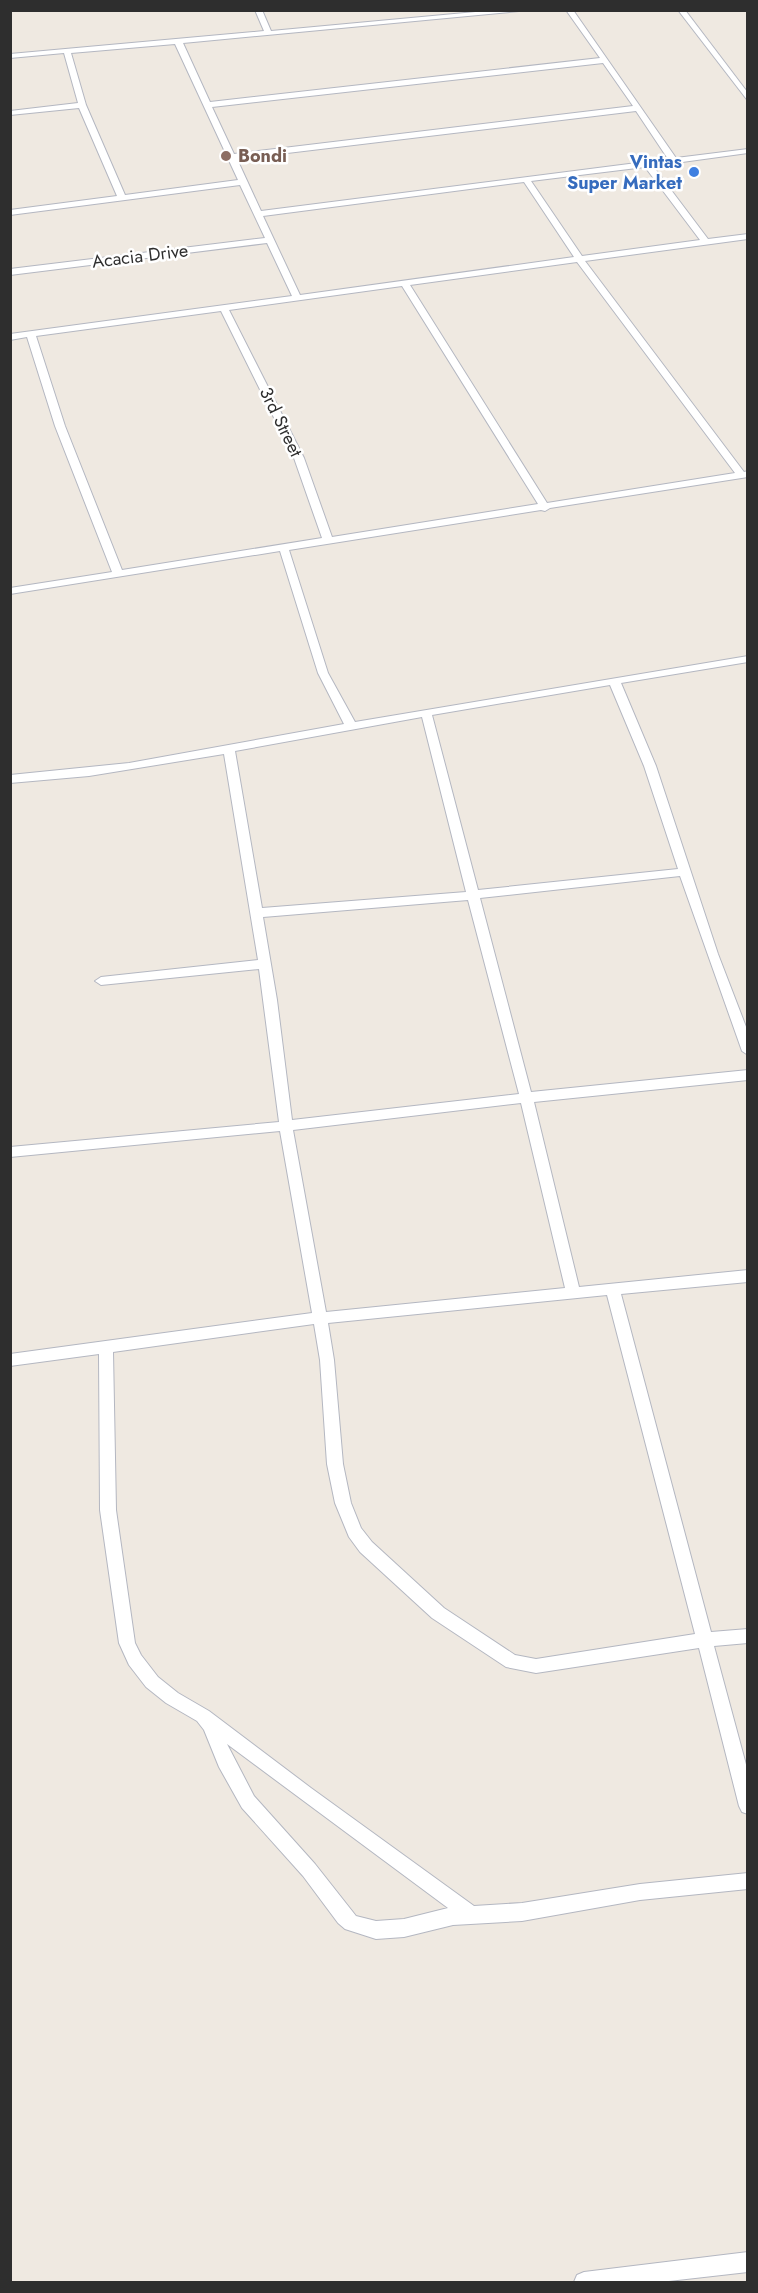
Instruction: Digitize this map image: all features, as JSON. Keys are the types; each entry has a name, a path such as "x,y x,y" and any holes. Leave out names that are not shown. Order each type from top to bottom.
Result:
{"street":[{"path":"258,10 268,33"},
{"path":"10,56 526,10"},
{"path":"568,10 605,60 672,160"},
{"path":"681,10 747,99"},
{"path":"178,41 297,298"},
{"path":"67,52 82,105 122,198"},
{"path":"208,105 605,60"},
{"path":"10,113 82,105"},
{"path":"231,157 638,108"},
{"path":"260,214 747,151"},
{"path":"647,164 706,242"},
{"path":"10,591 744,475 580,260 526,180"},
{"path":"10,213 243,182"},
{"path":"10,337 747,236"},
{"name":"Acacia Drive","path":"10,272 270,240"},
{"path":"405,284 545,508"},
{"name":"3rd Street","path":"224,308 271,397 300,460 317,520 328,540"},
{"path":"31,334 40,371 118,574"},
{"path":"283,547 291,566 323,673 351,726"},
{"path":"10,779 77,774 614,680 747,659"},
{"path":"614,680 650,766 684,872 747,1051"},
{"path":"426,713 526,1097 574,1294"},
{"path":"229,749 271,1000 286,1126 327,1360 335,1464 343,1503 356,1532 366,1547 438,1613 512,1662 536,1666 747,1635"},
{"path":"256,913 474,895 684,872"},
{"path":"101,981 264,964"},
{"path":"10,1152 286,1126 526,1097 747,1075"},
{"path":"10,1360 318,1318 747,1276"},
{"path":"613,1290 747,1806"},
{"path":"106,1346 108,1510 122,1619 135,1660 152,1682 172,1698 203,1716 305,1794 472,1915"},
{"path":"203,1716 211,1725 225,1761 248,1802 309,1870 351,1923 376,1930 404,1928 453,1916 522,1912 640,1892 747,1881"},
{"path":"584,2283 747,2262"}],"place":[{"name":"Bondi","path":"226,156"},
{"name":"Vintas Super Market","path":"694,172"}]}
